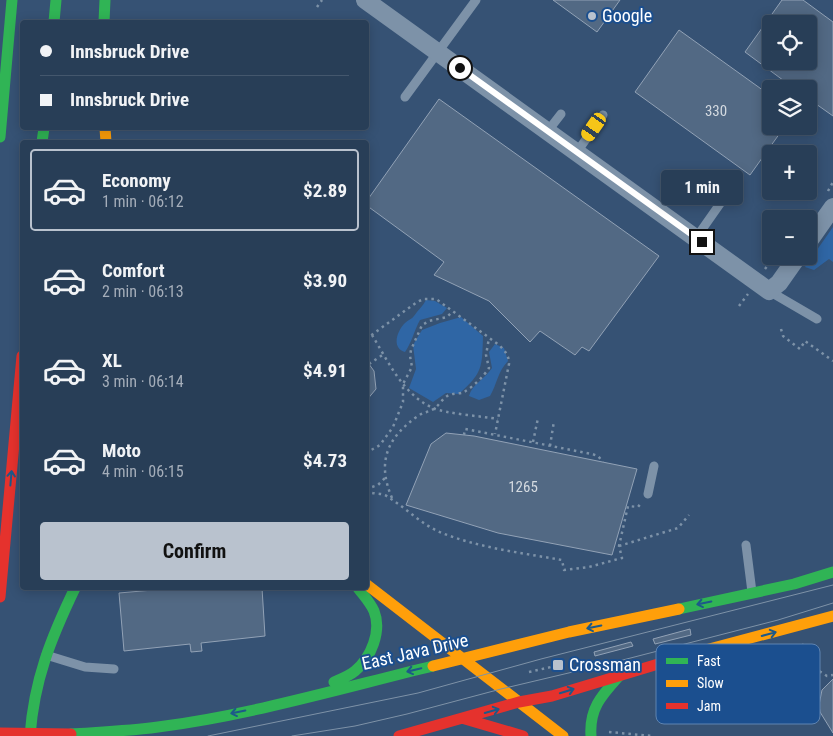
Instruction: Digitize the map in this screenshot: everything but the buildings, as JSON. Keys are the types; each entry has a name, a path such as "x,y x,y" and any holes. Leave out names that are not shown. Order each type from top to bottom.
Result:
{"main road":[{"path":"0,53 12,0"},
{"path":"0,137 12,0"},
{"path":"55,20 57,0"},
{"path":"104,20 105,0"},
{"path":"0,597 20,378"},
{"name":"East Java Drive","path":"0,733 72,734 158,727 286,702 569,632 794,584 833,572"},
{"path":"369,586 563,736"},
{"path":"30,736 33,699 46,655 58,622 74,590"},
{"path":"286,702 349,676 370,652 377,628 376,620 373,610 359,590"},
{"path":"731,644 833,616"},
{"path":"399,736 520,702 552,696 656,664"},
{"path":"591,736 591,712 600,696 621,674"},
{"path":"465,719 480,726 504,730 523,736"}],"street":[{"path":"366,0 770,291 791,265"},
{"path":"817,230 833,207"}],"lane":[{"path":"405,97 476,0"},
{"path":"547,132 561,114"},
{"path":"577,152 603,115"},
{"path":"696,238 730,191"},
{"path":"770,291 817,319"},
{"path":"648,494 654,466"},
{"path":"746,545 752,593"},
{"path":"46,655 85,667 114,669"}],"path":[{"path":"317,7 322,0"},
{"path":"369,337 424,298 436,299 499,344 509,357 495,434"},
{"path":"369,451 380,445 393,427 404,402 403,384 412,367 411,350 422,325 429,321 447,317 453,311"},
{"path":"781,329 783,336 800,349 805,341 833,361"},
{"path":"372,335 403,384 417,400 434,409 498,419"},
{"path":"392,500 385,478 384,466 387,450 401,431 419,414 434,409 451,394 464,392 486,374 489,368 486,355 489,338"},
{"path":"369,364 384,354"},
{"path":"533,442 538,418"},
{"path":"550,446 554,421"},
{"path":"464,435 465,429 495,434 592,454 598,456 603,462"},
{"path":"369,489 378,485 385,478"},
{"path":"369,492 386,495 407,512 442,533 491,548 562,560 564,570 589,567 622,558 618,546 628,506 638,507 648,494"},
{"path":"618,546 678,528 688,515"},
{"path":"799,638 803,644"},
{"path":"529,672 551,667"},
{"path":"820,672 826,676 833,675"},
{"path":"606,732 652,736"}],"shaded area":[{"path":"833,227 833,262 829,259 814,270 805,267 806,265 817,265 817,250"},
{"path":"426,300 435,301 447,308 442,314 420,320 405,352 398,347 398,335 402,326 413,317"},
{"path":"461,317 483,336 480,369 473,380 459,394 446,393 433,402 409,388 416,369 413,345 422,330"},
{"path":"495,344 504,348 508,361 502,369 490,396 479,400 469,396 473,388 492,368 489,352"}],"tram line":[{"path":"208,736 418,693 541,659 833,585"},
{"path":"685,644 778,620 833,603"},
{"path":"292,736 355,726 407,714 656,651"}],"traffic: fast":[{"path":"0,137 12,0"},
{"path":"54,20 56,0"},
{"path":"104,20 105,0"},
{"path":"42,140 44,130"},
{"path":"679,609 794,584 833,572"},
{"path":"30,736 35,696 45,660 58,624 74,590"},
{"path":"334,682 361,666 374,644 377,627 374,611 359,590"},
{"path":"71,734 147,728 227,716 433,666"},
{"path":"591,736 592,717 598,702 620,675"}],"traffic: slow":[{"path":"105,130 106,140"},
{"path":"369,586 563,736"},
{"path":"433,666 569,632 679,609"},
{"path":"728,644 833,616"}],"traffic: jam":[{"path":"0,597 20,378"},
{"path":"399,736 519,702 552,696 656,665"},
{"path":"465,719 523,736"},
{"path":"0,733 71,734"}],"place":[{"name":"Google","path":"592,16"},
{"name":"Crossman","path":"558,665"}],"route":[{"path":"460,68 702,242"}]}
